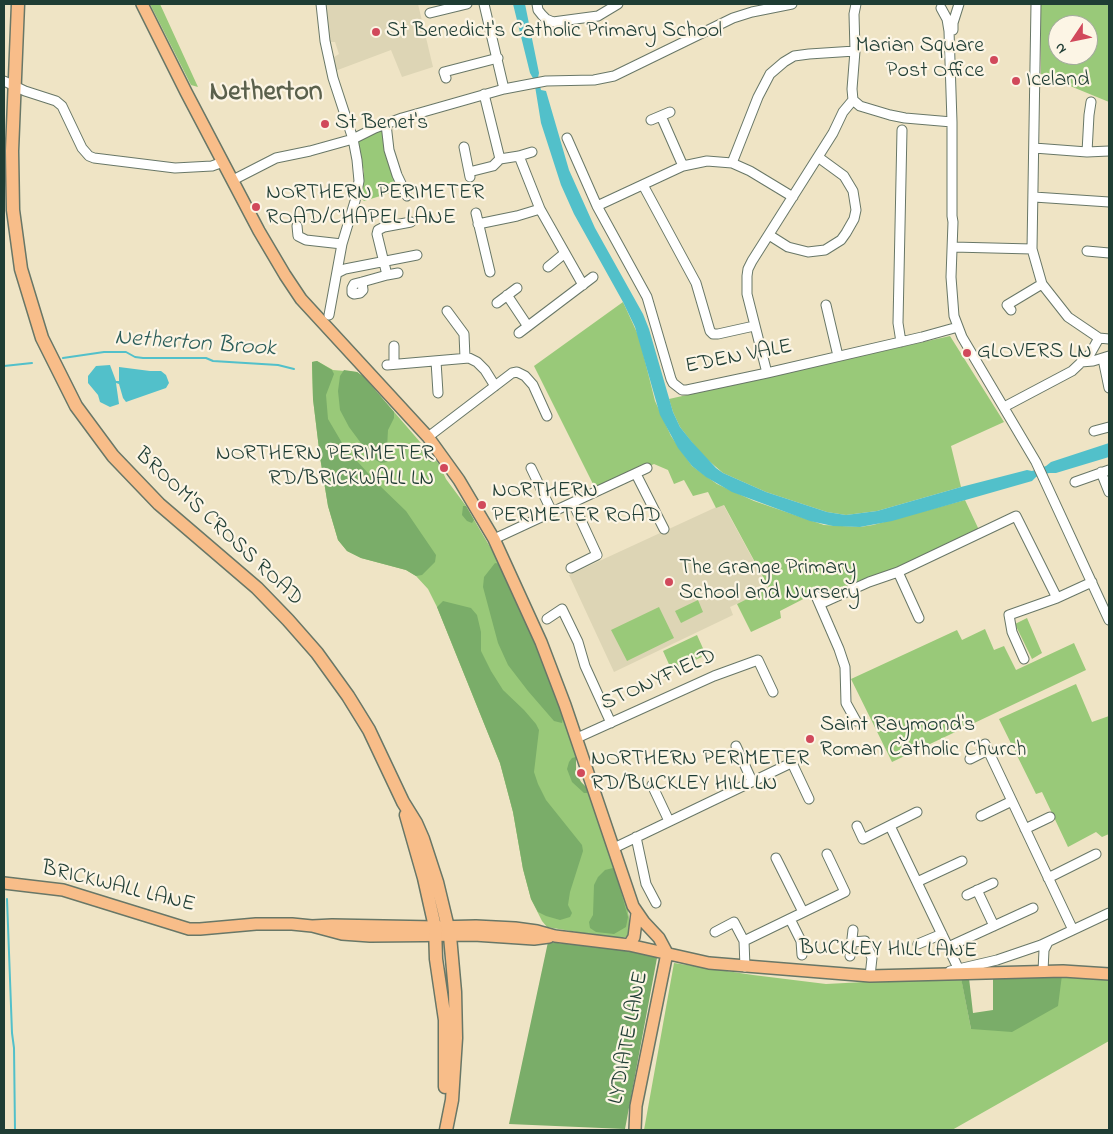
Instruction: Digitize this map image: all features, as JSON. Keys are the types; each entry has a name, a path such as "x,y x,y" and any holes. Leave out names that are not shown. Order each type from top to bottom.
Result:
{"highway":[{"name":"BROOM'S CROSS ROAD","path":"18,4 10,84 12,182 17,244 27,292 42,338 76,406 119,463 159,504 257,588 317,653 348,696 369,730 403,802 442,932 455,992 456,1038 452,1100 446,1130"},
{"name":"BROOM'S CROSS ROAD","path":"442,932 448,988 445,1020 446,1130"}],"main road":[{"path":"142,4 259,231 301,299 428,437 459,480 494,539 541,642 577,738 630,898 637,913 659,938 667,953"},
{"name":"BRICKWALL LANE","path":"4,884 63,890 188,928 200,929 256,924 332,925 534,939 555,936 629,945 667,953"},
{"path":"629,945 634,937 637,913"},
{"name":"BUCKLEY HILL LANE","path":"667,953 709,963 870,976 959,971 1077,971 1109,974"},
{"name":"LYDIATE LANE","path":"635,1130 636,1106 667,953"}],"street":[{"path":"321,4 325,40 333,78 353,139 359,181 342,244 328,315"},
{"path":"430,13 467,4"},
{"path":"484,4 504,89"},
{"path":"538,7 546,19 552,22 598,16 618,4"},
{"path":"233,180 276,158 353,139 402,118 484,94 546,81 594,80 614,76 734,18 769,6 792,4"},
{"path":"856,4 854,14 853,100 860,106 890,115 952,122"},
{"path":"938,6 950,8 959,4"},
{"path":"959,4 953,23 956,132 951,277 958,327 962,337 1036,462 1109,620"},
{"path":"1036,4 1032,249 1042,284 1068,317 1099,338 1109,339"},
{"path":"938,6 947,19 949,32 953,217"},
{"path":"732,163 758,97 770,74 794,56 855,51"},
{"path":"446,78 444,72 498,58"},
{"path":"10,84 25,92 56,101 62,106 82,148 89,156 152,166 194,168 212,166 223,162"},
{"path":"484,94 500,159"},
{"path":"767,373 746,294 747,276 752,261 818,157 843,112 853,100"},
{"path":"1087,152 1091,102"},
{"path":"651,120 670,112"},
{"path":"661,116 683,166"},
{"path":"386,124 389,150 406,196"},
{"path":"902,130 898,323 902,342"},
{"name":"EDEN VALE","path":"567,138 597,206 647,297 671,379 682,390 767,373 958,327"},
{"path":"464,147 470,175 493,166 500,159 532,152"},
{"path":"1034,148 1087,152 1109,151"},
{"path":"519,156 540,208 583,284"},
{"path":"769,235 788,247 808,252 825,250 841,240 846,234 854,219 856,210 853,191 844,176 818,157"},
{"path":"597,206 683,166 707,161 732,163 750,170 793,197"},
{"path":"643,185 696,284 710,331 713,334 718,334 754,326"},
{"path":"1034,197 1109,202"},
{"path":"478,224 517,216 540,208"},
{"path":"476,213 490,272"},
{"path":"387,276 378,230 384,227 411,222"},
{"path":"297,226 298,236 306,240 342,244"},
{"path":"953,247 1032,249"},
{"path":"1087,251 1109,253"},
{"path":"548,267 565,253"},
{"path":"337,273 345,269 418,255"},
{"path":"362,282 398,273"},
{"path":"519,333 527,325 593,277"},
{"path":"1012,310 1006,305 1042,284"},
{"path":"497,303 517,288"},
{"path":"507,295 527,325"},
{"path":"826,305 838,356"},
{"path":"447,311 464,334 465,358"},
{"path":"464,334 472,329"},
{"path":"1004,407 1072,370 1090,354 1099,338"},
{"path":"394,346 390,365 469,358 477,362 495,386"},
{"path":"1081,362 1106,358 1109,388"},
{"path":"436,361 438,393"},
{"path":"428,437 512,373 517,372 525,376 533,385 547,416"},
{"path":"1094,431 1109,427"},
{"path":"531,468 552,512"},
{"path":"494,539 647,468"},
{"path":"1075,482 1105,471 1109,492"},
{"path":"636,474 664,529"},
{"path":"571,568 597,555 573,503"},
{"path":"856,721 846,702 845,667 818,600 898,572 1016,516 1057,598"},
{"path":"898,572 919,618"},
{"path":"1024,659 1012,632 1010,615 1057,598 1092,582"},
{"path":"547,619 562,609 578,642 585,666 611,723"},
{"name":"STONYFIELD","path":"577,738 714,676 758,660 773,692"},
{"path":"736,746 752,781"},
{"path":"970,759 986,747 1073,930"},
{"path":"614,848 789,764 793,765 809,800"},
{"path":"652,785 670,821"},
{"path":"981,816 1012,802"},
{"path":"857,826 863,838 890,826 918,810"},
{"path":"1026,829 1050,817"},
{"path":"890,826 959,971 1048,942 1109,913"},
{"path":"636,837 646,884 656,903"},
{"path":"744,941 845,892 827,854"},
{"path":"1048,878 1096,854"},
{"path":"776,858 803,912"},
{"path":"917,882 962,860"},
{"path":"967,895 993,883"},
{"path":"977,890 994,926"},
{"path":"948,947 994,926 1026,908"},
{"path":"790,919 797,939 802,946 802,956"},
{"path":"715,932 734,922 744,941 746,967"},
{"path":"850,956 853,930"},
{"path":"918,944 942,934"},
{"path":"852,942 865,941 872,958 870,976"},
{"path":"1043,971 1044,950 1048,942"}],"shaded area":[{"name":"St Benedict's Catholic Primary School","path":"325,4 418,4 433,67 402,77 391,50 335,71 333,60 339,54 335,42 330,42"},
{"name":"The Grange Primary School and Nursery","path":"723,504 769,589 730,607 733,615 614,672 569,575"}],"green space":[{"path":"150,4 160,4 198,87 191,85"},
{"path":"1041,4 1109,4 1109,102 1041,74"},
{"path":"384,129 403,189 364,201 362,199 364,172 358,144 359,141"},
{"path":"623,302 639,337 655,401 671,436 692,466 717,484 754,501 824,525 860,527 873,525 965,500 979,530 896,571 824,598 815,593 780,611 781,618 751,632 737,604 769,588 724,505 716,508 708,492 693,496 684,480 674,484 668,470 654,464 596,490 534,366"},
{"path":"950,336 1004,422 951,446 961,487 877,511 846,515 827,512 766,492 723,473 701,454 680,427 669,399"},
{"path":"317,361 333,370 357,372 364,377 439,464 446,479 466,506 500,564 557,696 576,757 576,773 588,789 627,904 631,931 629,936 612,938 547,927 542,921 531,899 523,869 513,812 500,763 428,589 416,576 406,570 361,558 347,551 338,540 328,506 313,399 312,362"},
{"path":"317,361 332,370 334,374 326,395 328,419 345,448 406,511 436,555 435,562 422,575 416,576 406,570 361,558 347,551 338,540 328,506 313,399 312,362"},
{"path":"344,370 357,372 364,377 394,412 394,418 388,430 387,448 391,456 387,462 381,463 372,458 349,427 340,410 338,391 340,376"},
{"path":"426,449 434,458 434,462 430,462 421,452 421,450"},
{"path":"463,506 466,506 474,520 472,523 467,521 462,515"},
{"path":"495,563 500,564 520,605 557,696 563,718 562,723 554,721 528,691 508,665 498,643 483,587 484,577"},
{"path":"698,600 703,612 681,623 675,611"},
{"path":"443,601 471,608 477,615 481,632 481,651 491,671 503,690 524,710 539,730 534,772 538,784 546,800 582,845 583,851 570,892 568,905 572,913 570,917 560,920 546,916 538,912 531,899 523,869 513,812 500,763 437,607"},
{"path":"659,607 674,638 627,661 611,630"},
{"path":"1027,618 1042,653 1032,659 1015,624"},
{"path":"985,629 994,650 1004,646 1016,670 1074,643 1086,670 892,762 851,679 957,630 962,640"},
{"path":"697,635 706,655 672,671 663,651"},
{"path":"1076,684 1092,722 1109,716 1109,834 1102,837 1096,832 1068,847 1042,792 1036,794 999,719"},
{"path":"576,757 576,773 588,789 587,793 584,793 572,782 567,769 572,758"},
{"path":"613,868 628,917 626,927 614,934 596,932 590,928 589,922 593,915 594,885 598,877 605,870"},
{"path":"548,942 655,955 657,958 625,1129 509,1124"},
{"path":"674,963 826,984 961,977 971,1029 1062,975 1109,980 1109,1041 952,1130 644,1130"},
{"path":"1062,975 1058,1006 1012,1032 971,1029 961,978 969,978 973,1013 993,1010 993,976"}],"water":[{"path":"513,4 525,4 541,90 546,91 569,170 595,228 643,314 673,412 680,427 716,468 766,492 827,512 846,515 877,511 961,487 1027,470 1032,471 1051,462 1109,443 1109,457 1056,473 1049,473 1036,477 1032,481 892,521 860,527 833,526 810,521 732,492 706,477 692,466 678,448 660,415 635,327 574,214 561,185 541,123 534,80 530,73"},
{"path":"110,365 116,381 119,381 119,367 161,371 166,375 169,383 166,388 126,402 119,384 116,383 119,404 110,407 100,402 98,395 88,383 88,376 96,366"}],"waterway":[{"name":"Netherton Brook","path":"63,358 104,352 126,352 135,357 143,358 206,358 213,361 278,365 294,369"},
{"name":"Netherton Brook","path":"4,366 32,363"},
{"path":"7,899 14,1048 15,1130"}],"place":[{"name":"St Benedict's Catholic Primary School","path":"376,32"},
{"name":"Marian Square Post Office","path":"994,60"},
{"name":"Iceland","path":"1016,81"},
{"name":"St Benet's","path":"325,124"},
{"name":"NORTHERN PERIMETER ROAD/CHAPEL LANE","path":"256,207"},
{"name":"GLOVERS LN","path":"967,353"},
{"name":"NORTHERN PERIMETER RD/BRICKWALL LN","path":"444,468"},
{"name":"NORTHERN PERIMETER ROAD","path":"482,505"},
{"name":"The Grange Primary School and Nursery","path":"669,582"},
{"name":"Saint Raymond's Roman Catholic Church","path":"810,739"},
{"name":"NORTHERN PERIMETER RD/BUCKLEY HILL LN","path":"581,773"}],"district":[{"name":"Netherton","path":"266,94"}]}
